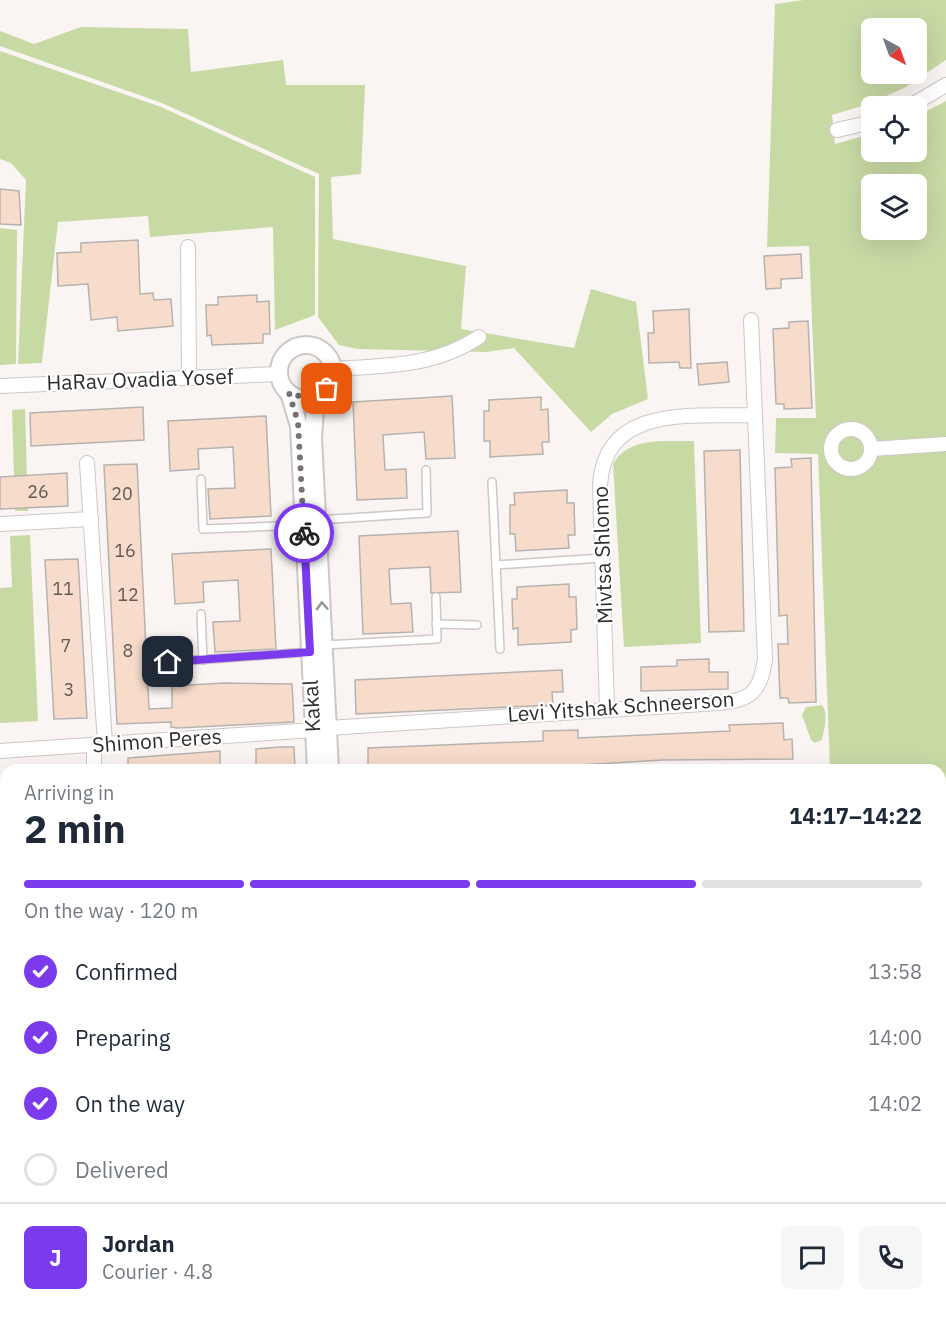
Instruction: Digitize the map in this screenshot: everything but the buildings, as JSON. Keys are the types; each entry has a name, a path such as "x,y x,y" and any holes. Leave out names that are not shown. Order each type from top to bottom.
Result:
{"street":[{"path":"927,96 946,85"},
{"path":"837,130 861,125"},
{"path":"188,247 189,378"},
{"name":"Levi Yitshak Schneerson","path":"321,729 736,701 752,694 762,681 764,641 751,320"},
{"path":"333,369 429,361 456,351 479,337"},
{"path":"304,345 314,346 325,352 333,369 331,382 320,395 304,399 289,393 279,374 284,356 291,349 304,345"},
{"name":"HaRav Ovadia Yosef","path":"0,386 279,374"},
{"name":"Kakal","path":"289,393 298,422 310,523 321,729 329,764"},
{"name":"Kakal","path":"310,523 313,421 320,395"},
{"name":"Mivtsa Shlomo","path":"607,709 600,474 607,455 619,438 635,426 654,419 754,415"},
{"path":"871,449 946,444"},
{"path":"87,463 100,744 95,764"},
{"path":"0,524 91,519"},
{"name":"Kakal","path":"316,764 321,729"},
{"name":"Shimon Peres","path":"0,751 321,729"},
{"path":"0,1162 0,1175"}],"lane":[{"path":"201,479 203,529 427,513 426,470"},
{"path":"492,482 500,649"},
{"path":"496,565 602,558"},
{"path":"168,662 437,639 436,597"},
{"path":"201,614 203,660"},
{"path":"436,624 477,625"}],"green space":[{"path":"804,0 946,0 946,60 927,73 927,18 861,18 861,84 910,84 886,96 861,96 861,106 832,115 835,144 861,137 861,162 927,162 927,111 946,101 946,764 830,764 818,454 775,453 776,418 816,418 809,246 767,247 775,4"},
{"path":"81,27 188,29 191,72 283,60 286,85 365,85 361,174 331,177 333,239 466,266 461,329 574,348 591,289 636,302 648,399 612,414 591,432 514,348 487,352 357,349 339,345 318,317 319,174 162,103 0,46 0,31 34,44"},
{"path":"0,51 161,107 315,177 315,315 275,330 273,227 150,237 148,216 58,222 42,363 18,364 26,180 11,163 0,159"},
{"path":"0,228 17,230 16,364 0,365"},
{"path":"25,409 28,511 15,511 12,410"},
{"path":"660,441 694,441 701,643 624,647 613,464 620,455 638,444"},
{"path":"30,535 38,721 0,723 0,588 12,587 10,536"},
{"path":"822,705 826,717 825,726 822,740 815,743 811,740 802,715 806,707"}],"way so far":[{"path":"304,533 298,422 296,409 289,393 296,397 309,399 320,395 327,389"}],"route":[{"path":"168,662 310,652 304,533"}]}
